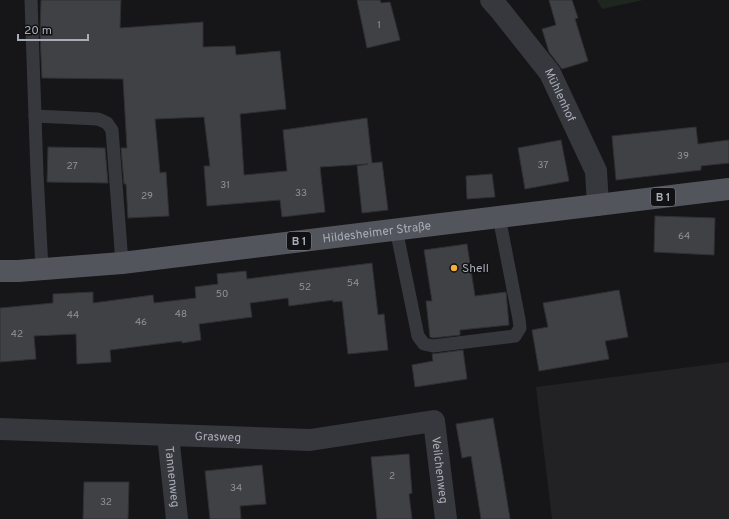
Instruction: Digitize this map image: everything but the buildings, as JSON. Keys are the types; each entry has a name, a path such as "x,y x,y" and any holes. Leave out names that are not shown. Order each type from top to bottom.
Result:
{"main road":[{"name":"Hildesheimer Straße","path":"0,271 122,263 729,189"}],"street":[{"name":"Mühlenhof","path":"491,0 550,73 596,171 598,205"},
{"name":"Grasweg","path":"0,429 310,440 434,421"},
{"name":"Veilchenweg","path":"434,421 446,519"},
{"name":"Tannenweg","path":"168,435 177,519"}],"lane":[{"path":"31,0 42,269"},
{"path":"35,116 98,119 107,123 112,130 122,263"},
{"path":"396,229 418,336 424,344 433,346 515,336 520,328 520,319 499,217"}],"shaded area":[{"path":"597,0 643,0 602,9"},
{"path":"729,362 729,519 552,519 536,387"}],"place":[{"name":"Shell","path":"454,268"}]}
